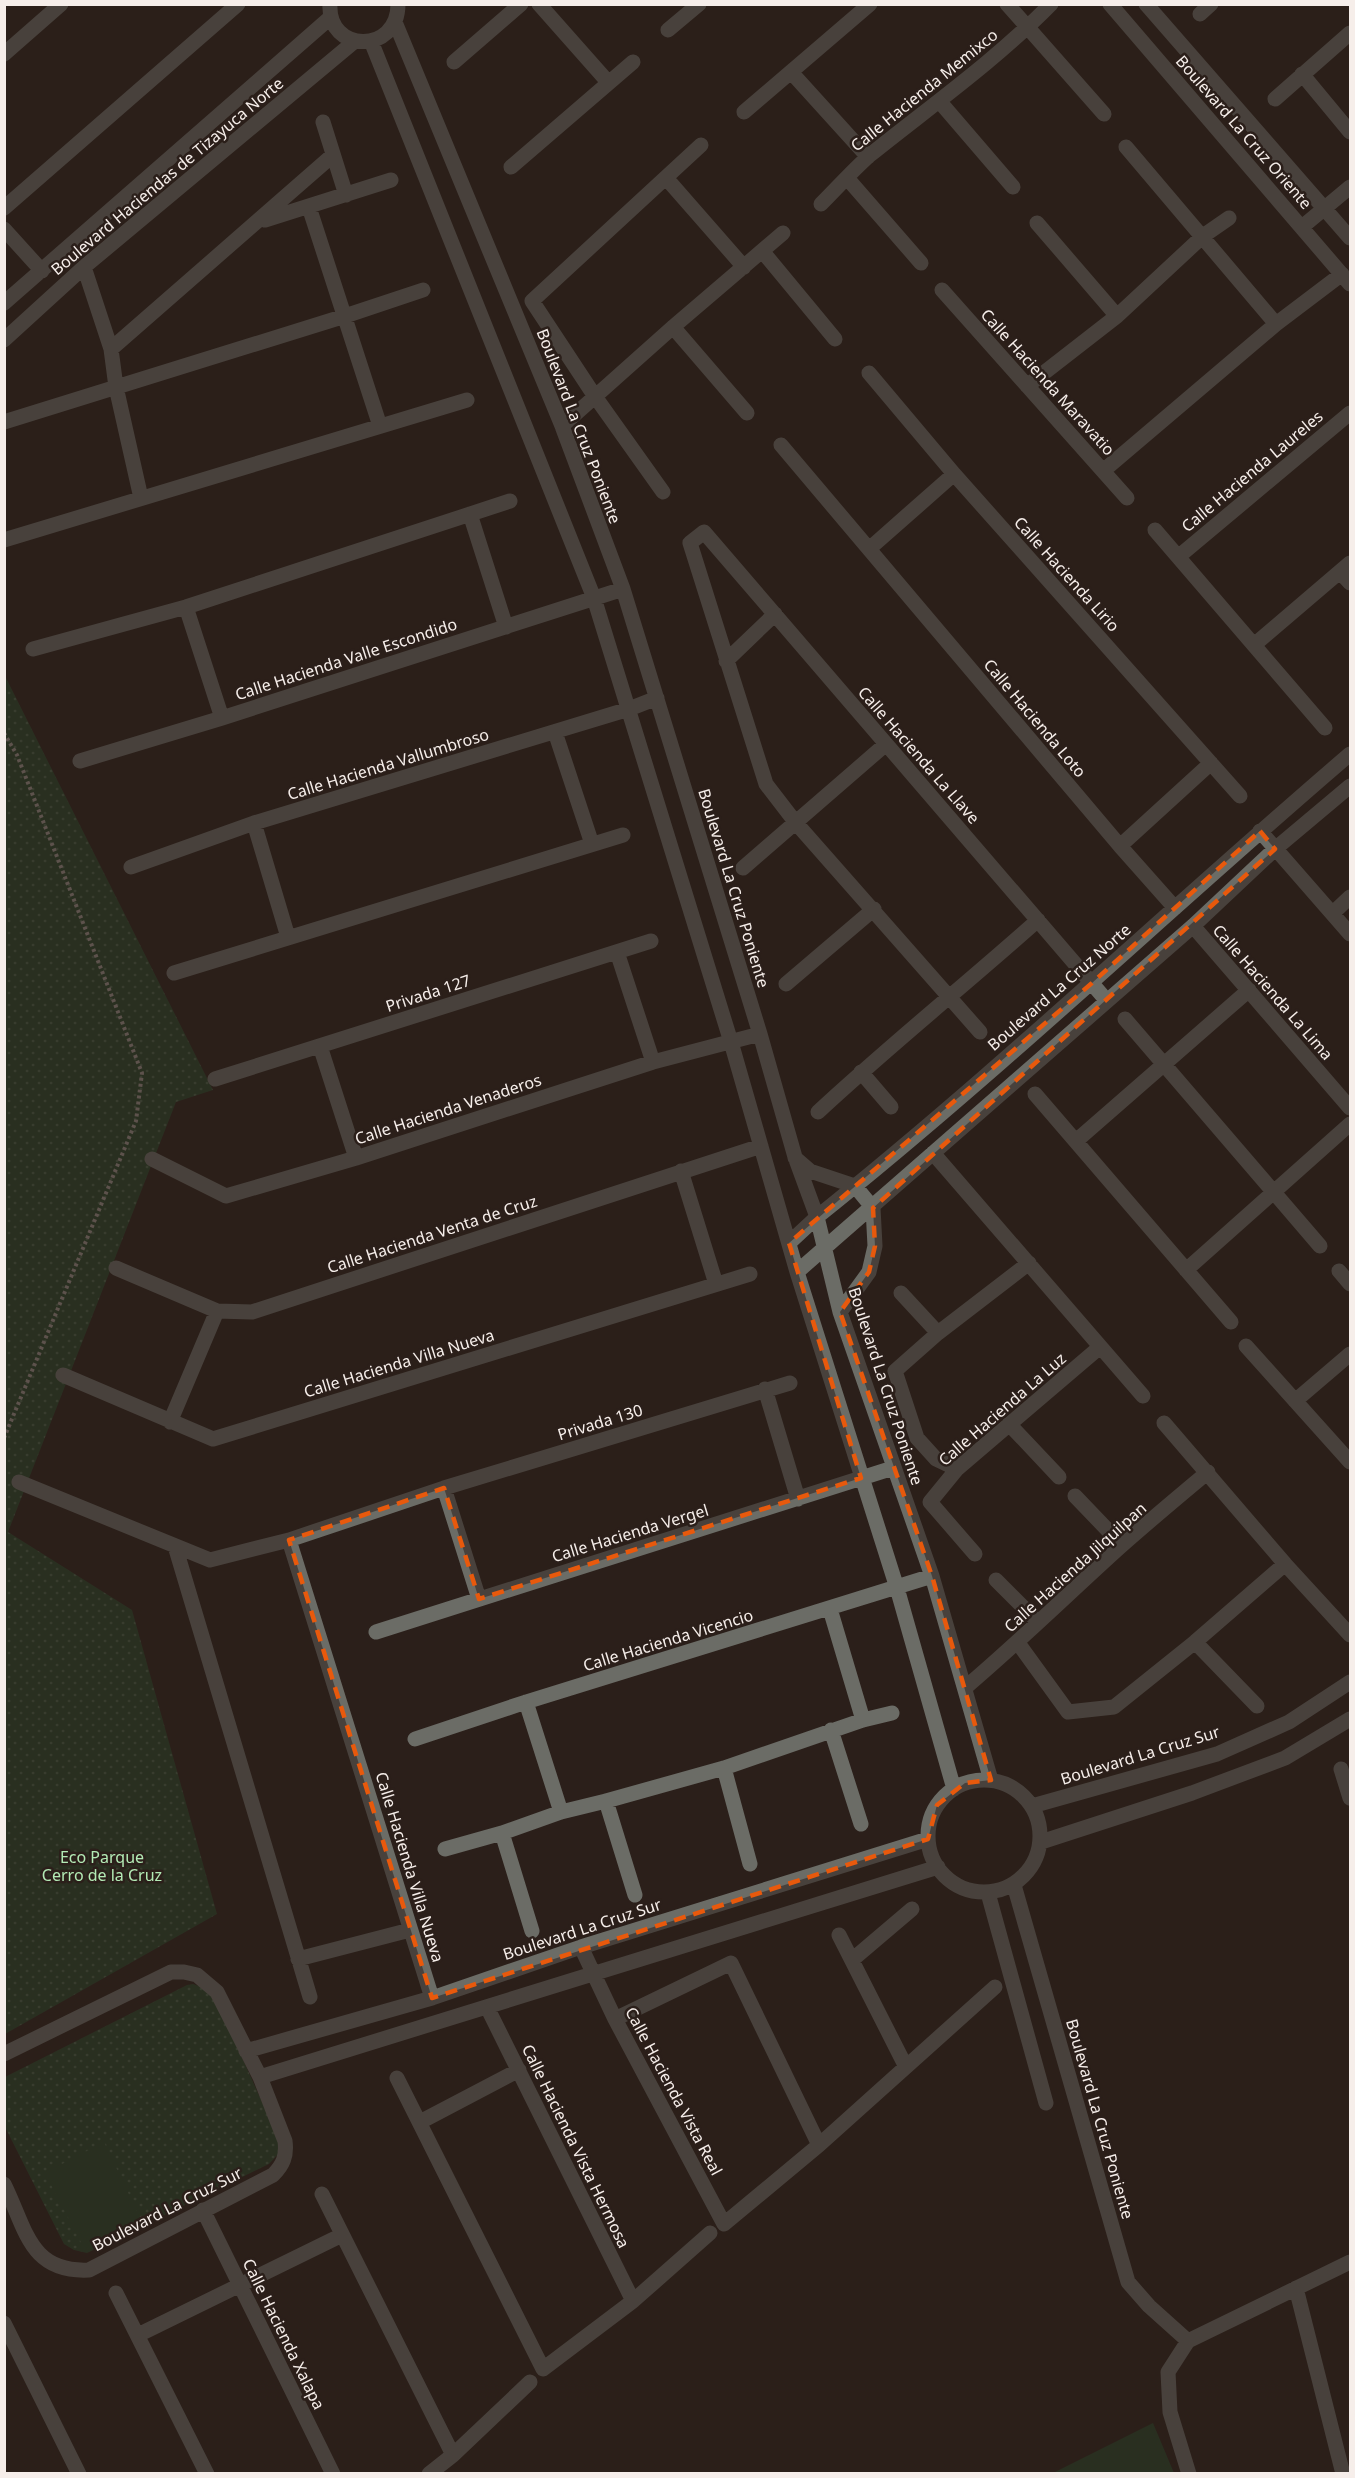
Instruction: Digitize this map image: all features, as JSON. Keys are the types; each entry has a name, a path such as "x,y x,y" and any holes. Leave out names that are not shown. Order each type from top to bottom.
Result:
{"street":[{"path":"4,54 61,4"},
{"path":"331,11 338,30 355,41 371,41 388,32 395,22 398,4"},
{"path":"454,62 521,4"},
{"path":"539,4 608,82"},
{"path":"668,30 699,4"},
{"path":"744,112 870,4"},
{"path":"1007,4 1104,114"},
{"name":"Calle Hacienda Memixco","path":"820,204 868,157 940,102 1028,28 1051,4"},
{"name":"Boulevard La Cruz Oriente","path":"1110,4 1346,279"},
{"name":"Boulevard La Cruz Oriente","path":"1146,4 1350,238"},
{"path":"4,208 228,8"},
{"name":"Boulevard Haciendas de Tizayuca Norte","path":"4,303 331,11"},
{"name":"Boulevard La Cruz Poniente","path":"395,22 562,426 623,589 760,1034 795,1158 817,1217 840,1312 932,1576 966,1687 991,1780"},
{"path":"1275,99 1350,33"},
{"name":"Boulevard Haciendas de Tizayuca Norte","path":"4,340 84,267 355,41"},
{"path":"371,41 594,598 731,1042 797,1272 897,1588 954,1789"},
{"path":"511,167 633,62"},
{"path":"791,72 868,157"},
{"path":"1302,74 1350,132"},
{"path":"940,102 1013,187"},
{"path":"323,122 346,195"},
{"path":"663,492 594,395 532,301 701,145"},
{"path":"1126,147 1276,324"},
{"path":"111,349 333,155"},
{"path":"848,178 921,263"},
{"path":"666,179 744,267"},
{"path":"259,222 391,180"},
{"path":"1302,226 1350,187"},
{"path":"309,207 380,426"},
{"path":"1027,386 1117,315 1203,236 1229,218"},
{"path":"1037,223 1117,315"},
{"path":"4,229 42,271"},
{"path":"562,426 594,395 783,233"},
{"path":"763,252 835,339"},
{"path":"84,267 111,349 116,387 141,498"},
{"path":"1103,471 1276,324 1346,279"},
{"path":"4,422 423,290"},
{"name":"Calle Hacienda Maravatio","path":"942,290 1127,498"},
{"path":"673,327 747,413"},
{"name":"Calle Hacienda Lirio","path":"869,373 954,474 1240,796"},
{"path":"4,540 467,400"},
{"name":"Calle Hacienda Laureles","path":"1178,557 1350,413"},
{"name":"Calle Hacienda Loto","path":"781,445 1175,908"},
{"path":"869,549 954,474"},
{"path":"33,649 186,607 510,501"},
{"path":"470,514 506,627"},
{"path":"1155,530 1325,728"},
{"name":"Calle Hacienda La Llave","path":"726,661 690,543 704,532 1107,1001"},
{"path":"1254,645 1347,573"},
{"name":"Calle Hacienda Valle Escondido","path":"80,761 222,718 623,589"},
{"path":"186,607 222,718"},
{"path":"774,614 726,661 766,784 796,823 980,1032"},
{"name":"Calle Hacienda Vallumbroso","path":"131,867 254,823 555,732 657,698"},
{"path":"555,732 592,844"},
{"path":"742,868 886,744"},
{"name":"Boulevard La Cruz Norte","path":"789,1243 1092,983 1260,831 1350,754"},
{"path":"1120,846 1211,763"},
{"path":"797,1272 873,1208 1193,926 1275,849 1350,786"},
{"path":"254,823 288,937"},
{"path":"1260,831 1350,934"},
{"path":"174,973 623,835"},
{"path":"1333,913 1350,897"},
{"path":"786,984 874,909"},
{"path":"818,1112 861,1072 951,998 1038,920"},
{"name":"Calle Hacienda La Lima","path":"1193,926 1350,1108"},
{"name":"Privada 127","path":"215,1079 651,941"},
{"path":"617,952 653,1062"},
{"path":"1076,1141 1249,990"},
{"path":"1125,1019 1320,1245"},
{"name":"Calle Hacienda Venaderos","path":"152,1159 226,1196 356,1158 653,1062 760,1034"},
{"path":"320,1046 356,1158"},
{"path":"861,1072 891,1107"},
{"path":"1035,1094 1231,1322"},
{"path":"1186,1270 1350,1124"},
{"name":"Calle Hacienda Venta de Cruz","path":"116,1268 217,1311 252,1312 761,1146"},
{"path":"933,1153 1143,1396"},
{"path":"795,1158 810,1171 855,1186 873,1208 875,1246 870,1272 840,1312"},
{"path":"681,1171 716,1284"},
{"path":"957,1469 936,1459 917,1438 895,1371 938,1333 1029,1263"},
{"path":"1339,1271 1350,1284"},
{"name":"Calle Hacienda Villa Nueva","path":"63,1375 213,1439 750,1274"},
{"path":"901,1293 938,1333"},
{"path":"170,1422 217,1311"},
{"path":"1246,1346 1350,1462"},
{"name":"Calle Hacienda La Luz","path":"975,1554 930,1502 957,1469 1100,1347"},
{"path":"1296,1401 1350,1354"},
{"name":"Privada 130","path":"444,1488 790,1383"},
{"path":"765,1389 798,1499"},
{"path":"1164,1423 1285,1564 1350,1635"},
{"path":"1009,1424 1059,1477"},
{"name":"Calle Hacienda Vergel","path":"376,1632 893,1468"},
{"name":"Calle Hacienda Jilquilpan","path":"966,1687 1018,1643 1122,1545 1208,1472"},
{"path":"19,1482 210,1560 289,1540 444,1488 479,1599"},
{"path":"1075,1496 1122,1545"},
{"name":"Calle Hacienda Villa Nueva","path":"289,1540 432,1998"},
{"path":"175,1546 310,1997"},
{"path":"1018,1643 1068,1712 1114,1707 1196,1642 1285,1564"},
{"name":"Calle Hacienda Vicencio","path":"415,1739 526,1702 932,1576"},
{"path":"996,1580 1038,1622"},
{"path":"830,1609 863,1720"},
{"path":"1196,1642 1257,1706"},
{"name":"Boulevard La Cruz Sur","path":"1032,1806 1217,1754 1289,1722 1350,1682"},
{"path":"526,1702 561,1812"},
{"path":"445,1849 502,1833 561,1812 606,1802 724,1768 831,1730 892,1713"},
{"path":"1041,1842 1192,1793 1285,1758 1350,1719"},
{"path":"831,1730 861,1824"},
{"path":"724,1768 750,1864"},
{"path":"1341,1769 1350,1798"},
{"path":"991,1780 1015,1788 1032,1806 1038,1817 1041,1842 1032,1866 1014,1885 988,1893 962,1889 951,1882 938,1868 930,1851 928,1839 932,1816 937,1805 954,1789 965,1783 991,1780"},
{"path":"606,1802 635,1895"},
{"path":"502,1833 532,1931"},
{"name":"Boulevard La Cruz Sur","path":"246,2051 432,1998 581,1947 928,1839"},
{"path":"260,2077 938,1868"},
{"name":"Boulevard La Cruz Poniente","path":"1014,1885 1128,2282 1149,2306 1188,2341"},
{"path":"988,1893 1046,2103"},
{"path":"852,1960 912,1909"},
{"path":"298,1959 410,1930"},
{"path":"839,1935 905,2065"},
{"name":"Calle Hacienda Vista Real","path":"581,1947 615,2019 724,2224 819,2145"},
{"path":"615,2019 731,1963 819,2145 905,2065 995,1987"},
{"name":"Boulevard La Cruz Sur","path":"4,2054 171,1972 197,1975 217,1992 260,2077 285,2141 285,2160 273,2175 89,2270 71,2271 55,2266 40,2256 30,2242 6,2193"},
{"name":"Calle Hacienda Vista Hermosa","path":"487,2007 633,2301"},
{"path":"420,2122 519,2070"},
{"path":"397,2078 543,2369 633,2301 710,2233"},
{"path":"322,2194 453,2455"},
{"name":"Calle Hacienda Xalapa","path":"203,2210 329,2472"},
{"path":"138,2335 342,2235"},
{"path":"1189,2474 1170,2412 1168,2372 1188,2341 1350,2262"},
{"path":"1296,2288 1343,2474"},
{"path":"116,2293 207,2474"},
{"path":"4,2323 79,2474"},
{"path":"429,2474 453,2455 530,2382"}],"path":[{"path":"4,733 16,755 142,1073 136,1121 4,1438"}],"highlighted area":[{"path":"1260,831 1275,849 873,1208 875,1246 869,1272 840,1312 932,1576 991,1780 965,1783 937,1805 928,1839 432,1998 289,1540 444,1488 479,1599 861,1478 789,1243 1092,983"}],"green space":[{"name":"Eco Parque Cerro de la Cruz","path":"4,674 213,1090 176,1102 8,1532 132,1610 217,1914 5,2034"},
{"path":"193,1984 212,1991 281,2144 281,2151 269,2164 87,2253 74,2250 64,2244 5,2127 5,2077"},
{"path":"104,2142 142,2222 85,2250 45,2173"},
{"path":"1153,2423 1174,2473 1053,2473"}]}
